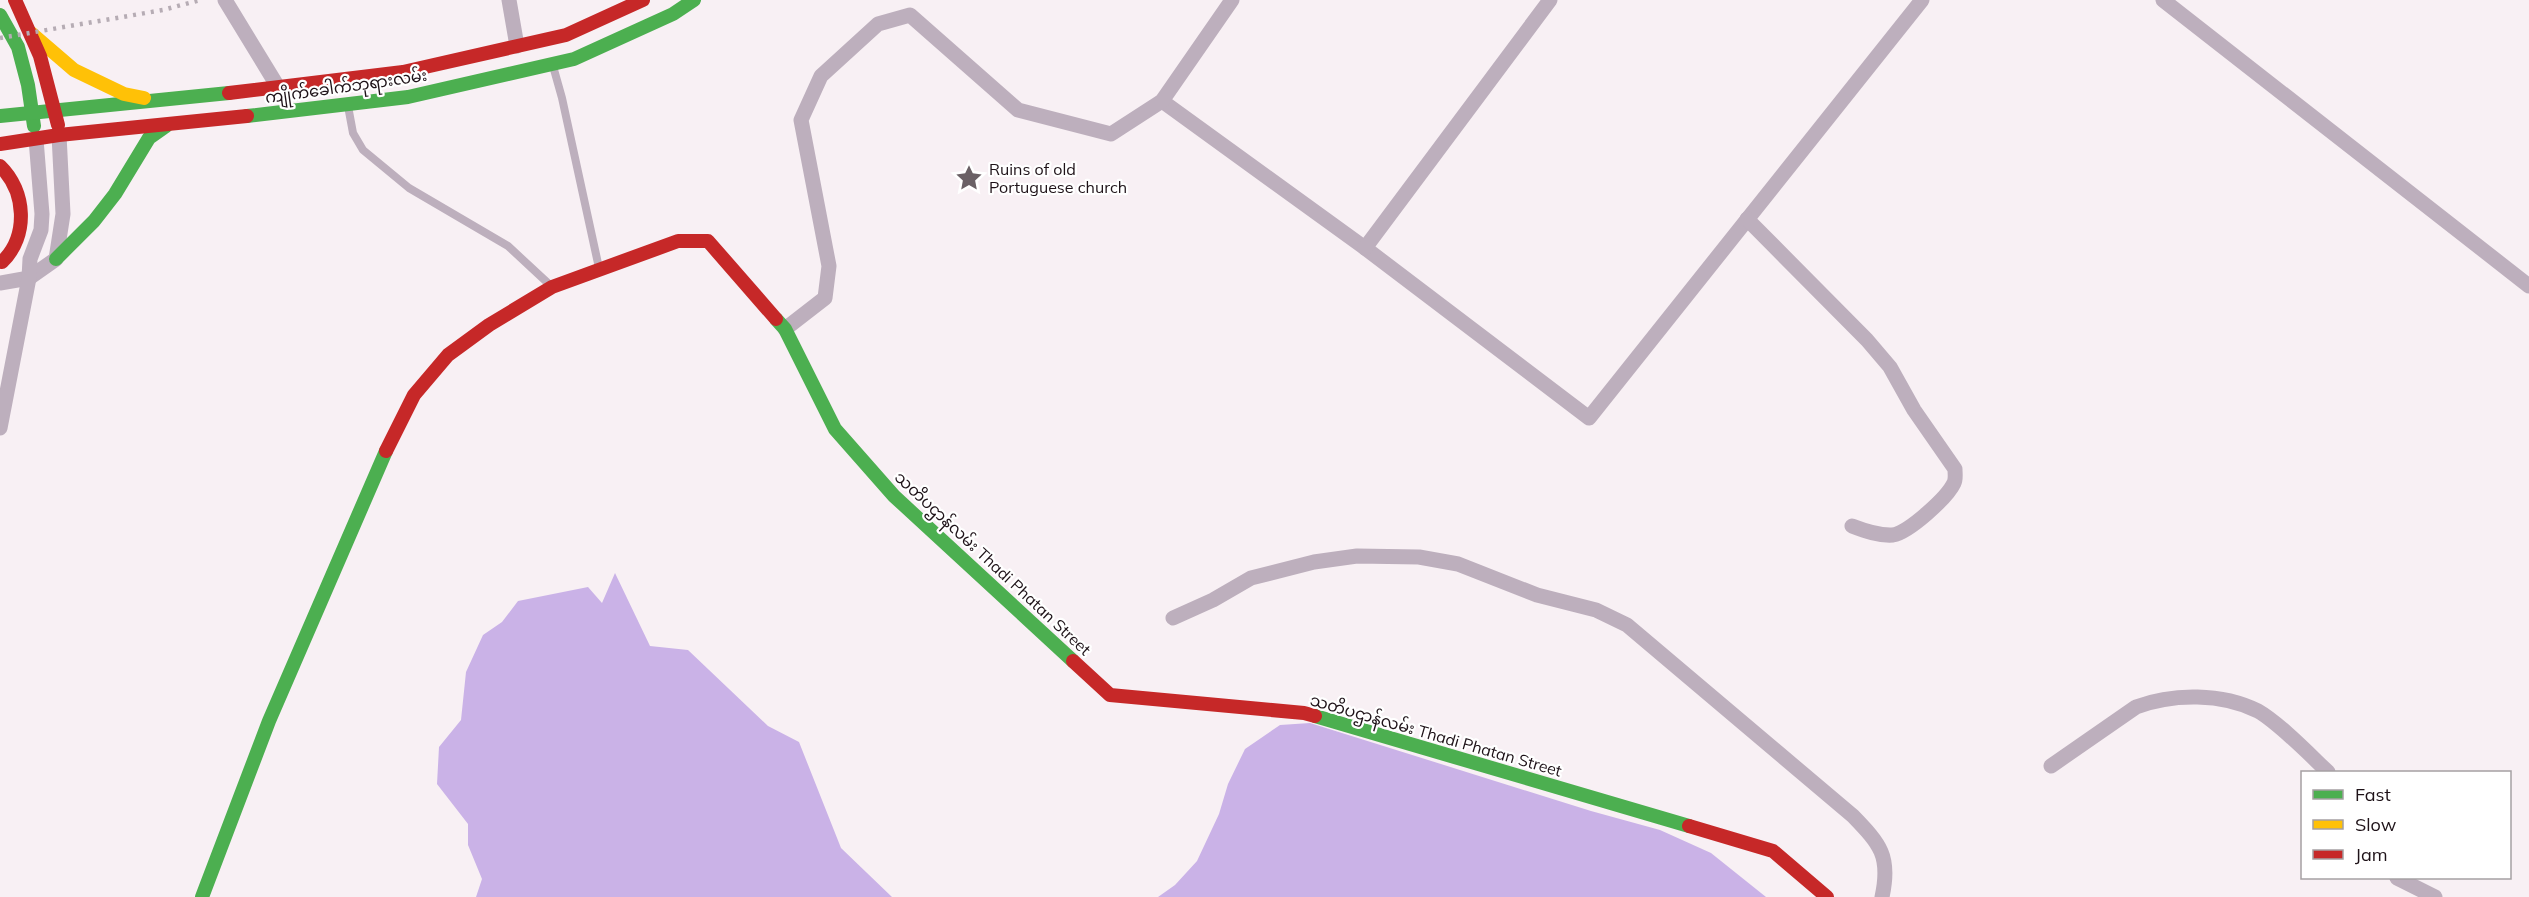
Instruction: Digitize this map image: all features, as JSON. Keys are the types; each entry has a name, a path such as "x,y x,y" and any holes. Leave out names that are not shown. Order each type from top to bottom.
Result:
{"street":[{"path":"15,0 31,33 56,109 63,204 56,259"},
{"path":"225,0 278,87"},
{"path":"508,0 517,46"},
{"name":"ကျိုက်ခေါက်ဘုရားလမ်း","path":"0,116 159,101 403,72 566,35 643,0"},
{"name":"ကျိုက်ခေါက်ဘုရားလမ်း","path":"0,144 59,135 166,126 408,97 574,59 673,14 694,0"},
{"path":"785,329 825,298 829,266 801,120 821,76 878,24 910,15 1018,110 1111,134 1162,101 1232,0"},
{"path":"1365,248 1550,0"},
{"path":"1162,101 1365,248 1589,418 1922,0"},
{"path":"2163,0 2529,286"},
{"path":"0,15 18,47 33,112 42,214 41,230 30,259 29,278 0,428"},
{"path":"31,33 74,70 124,94 159,101"},
{"path":"0,283 29,278 56,259 94,221 115,194 149,138 166,126"},
{"path":"0,166 15,183 21,215 14,250 1,262"},
{"path":"1747,219 1867,340 1890,367 1914,410 1955,469 1956,481 1947,494 1912,525 1895,535 1875,534 1852,526"},
{"name":"သတိပဌာန်လမ်း Thadi Phatan Street","path":"202,897 269,721 394,434 414,395 448,355 489,325 552,286 678,241 708,241 785,329 835,429 894,496 1110,695 1304,713 1773,850 1827,897"},
{"path":"1,262 30,259"},
{"path":"1173,618 1213,600 1251,578 1314,562 1357,556 1419,556 1443,560 1537,595 1596,610 1627,625 1853,816 1877,842 1885,858 1886,881 1882,897"},
{"path":"2051,766 2136,707 2151,701 2183,697 2212,697 2258,712 2299,744 2327,771"},
{"path":"2399,879 2435,897"}],"lane":[{"path":"553,64 599,270"},
{"path":"348,105 353,133 363,150 409,188 508,246 552,286"}],"shaded area":[{"path":"615,573 650,646 688,650 768,726 799,742 841,848 892,897 476,897 482,879 468,845 468,824 437,784 439,747 461,720 466,672 483,635 502,622 518,601 588,587 602,603"},
{"path":"1310,723 1591,811 1660,830 1711,853 1766,897 1158,897 1175,885 1197,861 1219,814 1228,784 1245,749 1280,725"}],"railway":[{"path":"0,38 163,10 200,0"}],"traffic: fast":[{"path":"247,116 408,97 574,59 673,14 694,0"},
{"path":"0,15 18,47 28,85 34,126"},
{"path":"0,116 229,93"},
{"path":"56,259 94,221 115,194 149,138 166,126"},
{"path":"776,319 785,329 835,429 894,496 1073,661"},
{"path":"202,897 269,721 386,451"},
{"path":"1315,716 1689,826"}],"traffic: slow":[{"path":"31,33 74,70 124,94 144,98"}],"traffic: jam":[{"path":"15,0 40,56 58,125"},
{"path":"229,93 403,72 566,35 643,0"},
{"path":"0,144 59,135 247,116"},
{"path":"0,166 9,176 15,188 21,214 17,240 2,262"},
{"path":"386,451 414,395 448,355 489,325 552,287 678,241 708,241 776,319"},
{"path":"1073,661 1110,695 1304,713 1315,716"},
{"path":"1689,826 1773,851 1827,897"}],"place":[{"name":"Ruins of old Portuguese church","path":"969,178"}]}
